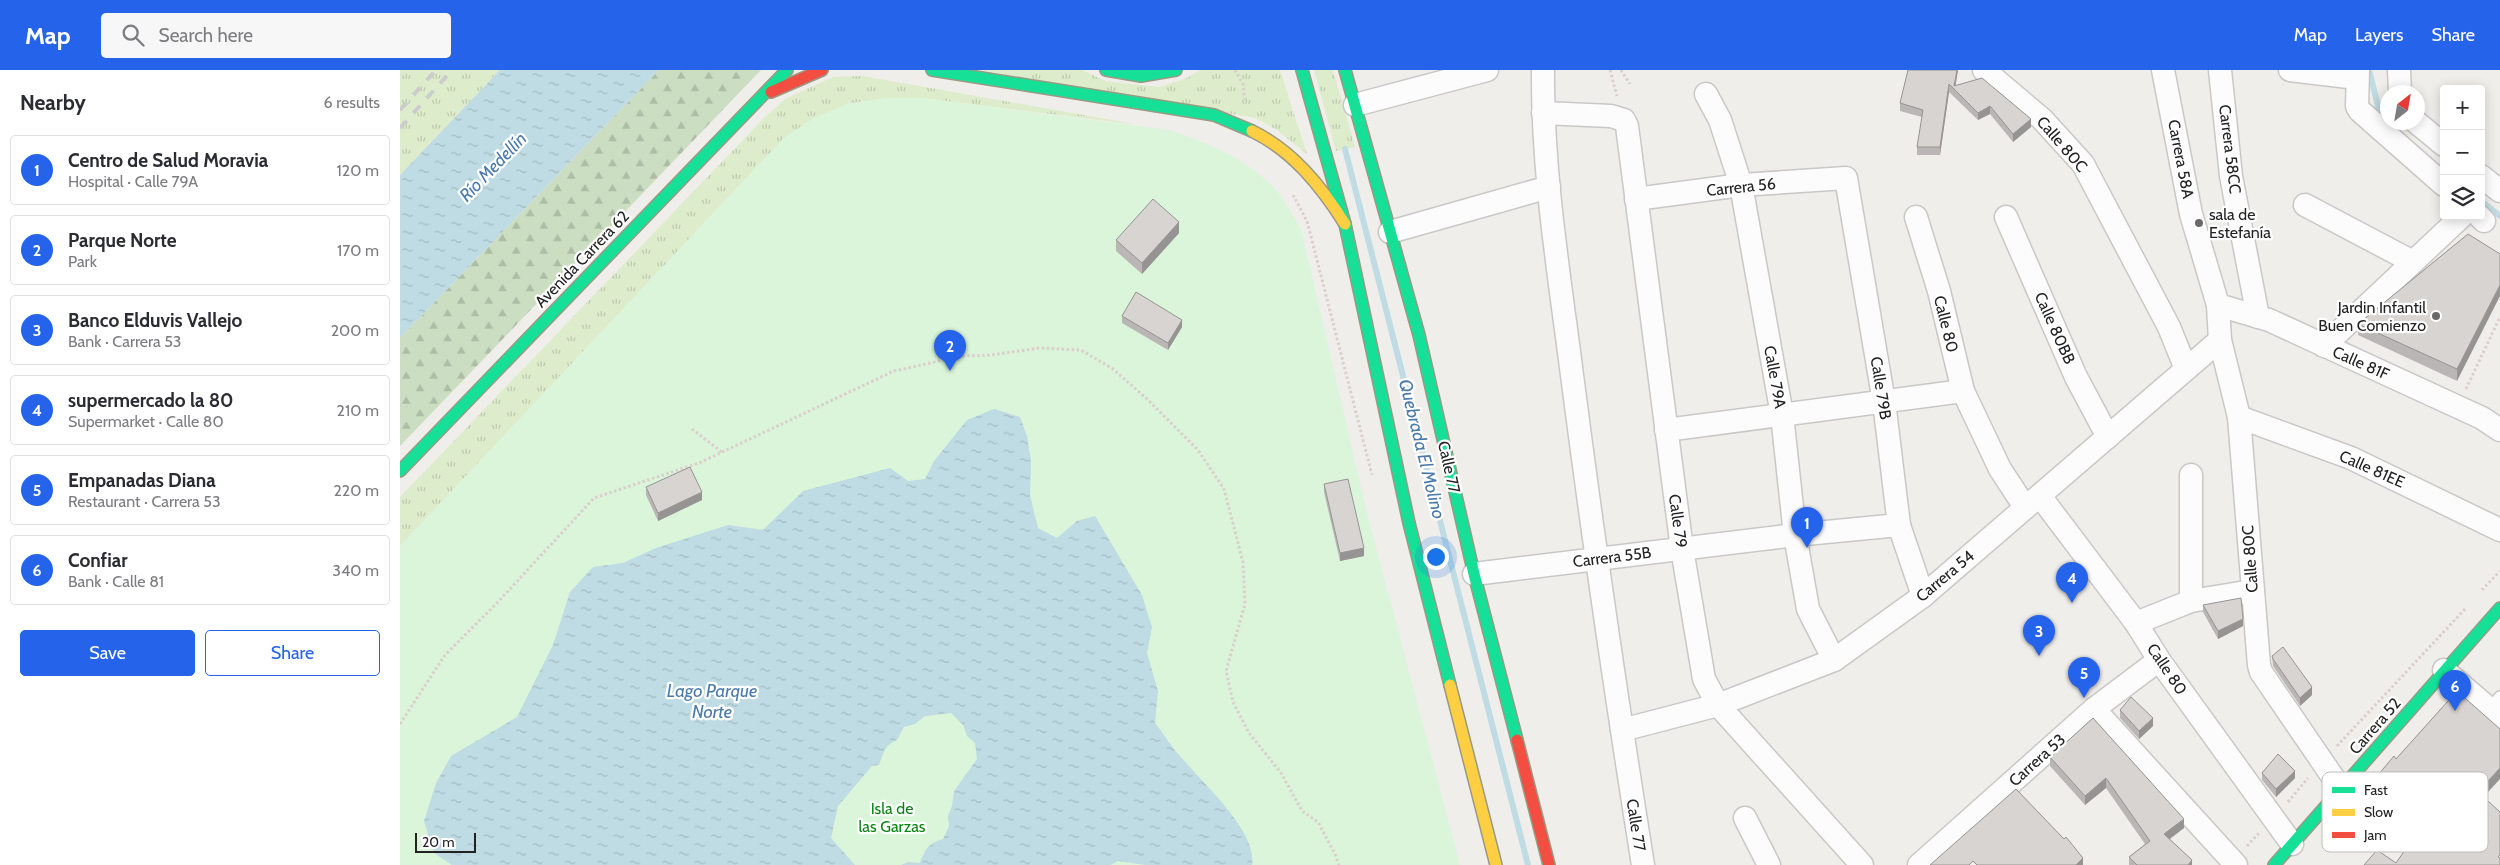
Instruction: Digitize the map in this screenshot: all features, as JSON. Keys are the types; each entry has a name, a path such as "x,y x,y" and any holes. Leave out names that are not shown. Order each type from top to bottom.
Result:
{"main road":[{"name":"Avenida Carrera 62","path":"400,471 787,70"},
{"path":"762,96 822,70"},
{"path":"932,70 1214,115 1232,121 1274,144 1304,167 1324,190 1345,224"},
{"path":"1106,70 1136,77 1160,76 1176,70"},
{"path":"1302,70 1345,224 1409,523 1496,865"},
{"name":"Calle 77","path":"1345,70 1419,335 1474,574 1549,865"},
{"name":"Carrera 52","path":"2356,772 2500,608"},
{"name":"Carrera 52","path":"2274,865 2322,810"}],"street":[{"path":"1355,105 1487,70"},
{"name":"Calle 77","path":"1543,70 1543,113 1548,187 1581,447 1643,865"},
{"name":"Calle 80C","path":"1984,70 2042,119 2083,164 2168,327 2186,369"},
{"name":"Carrera 58A","path":"2163,70 2191,214 2218,305"},
{"name":"Carrera 58CC","path":"2220,70 2231,176 2258,317"},
{"path":"2290,70 2358,74 2357,106 2360,111 2440,181"},
{"path":"2399,70 2400,85"},
{"name":"Calle 79A","path":"1706,94 1720,120 1741,185 1782,415 1795,535 1808,608 1834,660"},
{"name":"Calle 79","path":"1543,113 1611,116 1624,120 1627,126 1682,549 1704,679 1718,705 1862,865"},
{"path":"2425,129 2440,142"},
{"name":"Carrera 56","path":"1636,200 1741,185 1846,178"},
{"name":"Calle 79B","path":"1846,178 1884,402 1899,525 1923,596"},
{"path":"2485,179 2500,191"},
{"path":"1390,232 1548,187"},
{"path":"2305,205 2413,262"},
{"name":"Calle 80","path":"1916,217 1938,291 1963,391 2000,468 2032,502 2136,623 2159,660 2272,819 2292,844"},
{"name":"Calle 80BB","path":"2006,217 2076,377 2108,437"},
{"path":"2324,346 2458,220"},
{"name":"Calle 80C","path":"2218,305 2220,340 2239,417 2252,591 2261,672 2330,772"},
{"name":"Calle 81F","path":"2218,305 2258,317 2324,346 2457,406 2482,418 2500,430"},
{"name":"Carrera 54","path":"1622,730 1718,705 1834,660 1923,596 2220,340"},
{"path":"1666,430 1963,391"},
{"name":"Calle 81EE","path":"2239,417 2351,458 2500,530"},
{"path":"2191,475 2191,601"},
{"name":"Carrera 55B","path":"1474,574 1795,535 1899,525"},
{"path":"2136,623 2191,601 2252,591"},
{"name":"Carrera 53","path":"1919,865 2094,709 2159,660"},
{"path":"2444,670 2496,708"},
{"path":"2094,709 2234,863"},
{"path":"1746,818 1769,865"}],"path":[{"path":"1235,70 1243,84 1244,111"},
{"path":"1621,70 1630,84"},
{"path":"1290,188 1307,221 1374,480"},
{"path":"2457,406 2500,317"},
{"path":"400,724 445,655 498,603 594,498 641,484 722,453 871,380 894,371 962,356 992,355 1040,348 1081,350 1113,369 1146,398 1198,450 1224,489 1244,562 1245,604 1226,671 1233,702 1250,733 1281,773 1302,811 1318,822 1339,865"},
{"path":"692,429 722,453"},
{"path":"2481,591 2500,571"},
{"path":"2234,863 2323,761 2469,604"}],"green space":[{"path":"400,70 500,70 400,175"},
{"path":"659,70 761,70 400,446 400,338"},
{"path":"980,70 1082,70 1105,81 1159,87 1187,78 1200,70 1280,70 1307,154 1277,130 1255,118"},
{"path":"1314,70 1333,70 1355,147 1336,151"},
{"path":"863,76 1140,125 922,98 888,98 846,104 784,138 400,546 400,497 766,116 785,99 833,77"},
{"name":"Isla de las Garzas","path":"888,98 922,98 1169,130 1215,147 1244,163 1270,184 1281,196 1301,229 1367,513 1460,865 400,865 400,546 784,138 812,119 846,104"}],"water":[{"name":"Río Medellín","path":"500,70 659,70 400,338 400,175"},
{"name":"Lago Parque Norte","path":"994,409 1020,417 1027,436 1031,460 1030,495 1038,528 1057,538 1077,521 1095,516 1142,595 1152,627 1147,653 1158,691 1155,723 1177,753 1214,793 1237,822 1246,837 1251,852 1252,865 1145,865 1118,861 1111,865 901,865 908,862 920,863 928,847 934,842 943,839 949,826 948,816 952,806 954,791 977,759 975,743 967,736 963,725 951,713 925,716 915,724 904,727 897,740 885,750 879,765 872,766 838,806 831,838 855,865 452,865 434,853 424,821 436,783 451,756 517,717 553,645 570,592 593,567 623,563 656,548 728,525 763,530 803,491 890,468 908,481 925,479 934,461 967,420"}],"building":[{"path":"1908,70 1957,70 1954,86 1982,78 2031,119 2013,134 1990,106 1978,113 1949,84 1940,147 1917,147 1923,110 1900,103"},
{"path":"1153,199 1179,222 1142,263 1116,240"},
{"name":"Jardin Infantil Buen Comienzo","path":"2468,234 2500,254 2500,285 2457,369 2358,324"},
{"path":"1136,292 1182,320 1168,343 1122,316"},
{"path":"690,467 702,492 658,513 646,487"},
{"path":"1348,479 1364,548 1340,553 1324,484"},
{"path":"2241,598 2243,619 2218,631 2203,605"},
{"path":"2283,647 2312,687 2300,698 2272,656"},
{"path":"2457,691 2500,729 2500,768 2488,781 2488,772 2381,772 2394,756 2396,759"},
{"path":"2131,697 2153,718 2139,731 2120,710"},
{"path":"2093,718 2184,819 2164,834 2192,860 2188,865 2137,865 2129,857 2150,841 2106,778 2085,796 2050,757"},
{"path":"2278,754 2295,771 2276,789 2262,773"},
{"path":"2016,789 2064,839 2066,837 2083,858 2076,865 1977,865 1973,861 1969,865 1930,865"},
{"path":"2488,801 2500,812 2500,855 2498,857 2500,858 2500,865 2364,865 2375,852 2380,852 2396,863 2404,852 2488,852"}],"waterway":[{"path":"2369,70 2380,114"},
{"name":"Quebrada El Molino","path":"1345,149 1528,865"},
{"path":"2485,204 2500,216"}],"railway":[{"path":"400,110 436,70"},
{"path":"400,128 452,70"}],"traffic: fast":[{"path":"400,471 787,70"},
{"path":"932,70 1214,115 1252,131"},
{"path":"1106,70 1141,76 1176,70"},
{"path":"1302,70 1345,224 1409,523 1450,685"},
{"path":"1345,70 1419,335 1474,574 1517,740"},
{"path":"2356,772 2500,608"},
{"path":"2274,865 2322,810"}],"traffic: slow":[{"path":"1252,131 1267,139 1293,159 1316,183 1345,224"},
{"path":"1450,685 1496,865"}],"traffic: jam":[{"path":"771,92 822,70"},
{"path":"1517,740 1549,865"}],"place":[{"name":"sala de Estefanía","path":"2199,223"},
{"name":"Jardin Infantil Buen Comienzo","path":"2436,316"},
{"name":"Parque Norte","path":"950,371"},
{"name":"Centro de Salud Moravia","path":"1807,548"},
{"name":"supermercado la 80","path":"2072,603"},
{"name":"Banco Elduvis Vallejo","path":"2039,656"},
{"name":"Empanadas Diana","path":"2084,698"},
{"name":"Confiar","path":"2455,711"}]}
